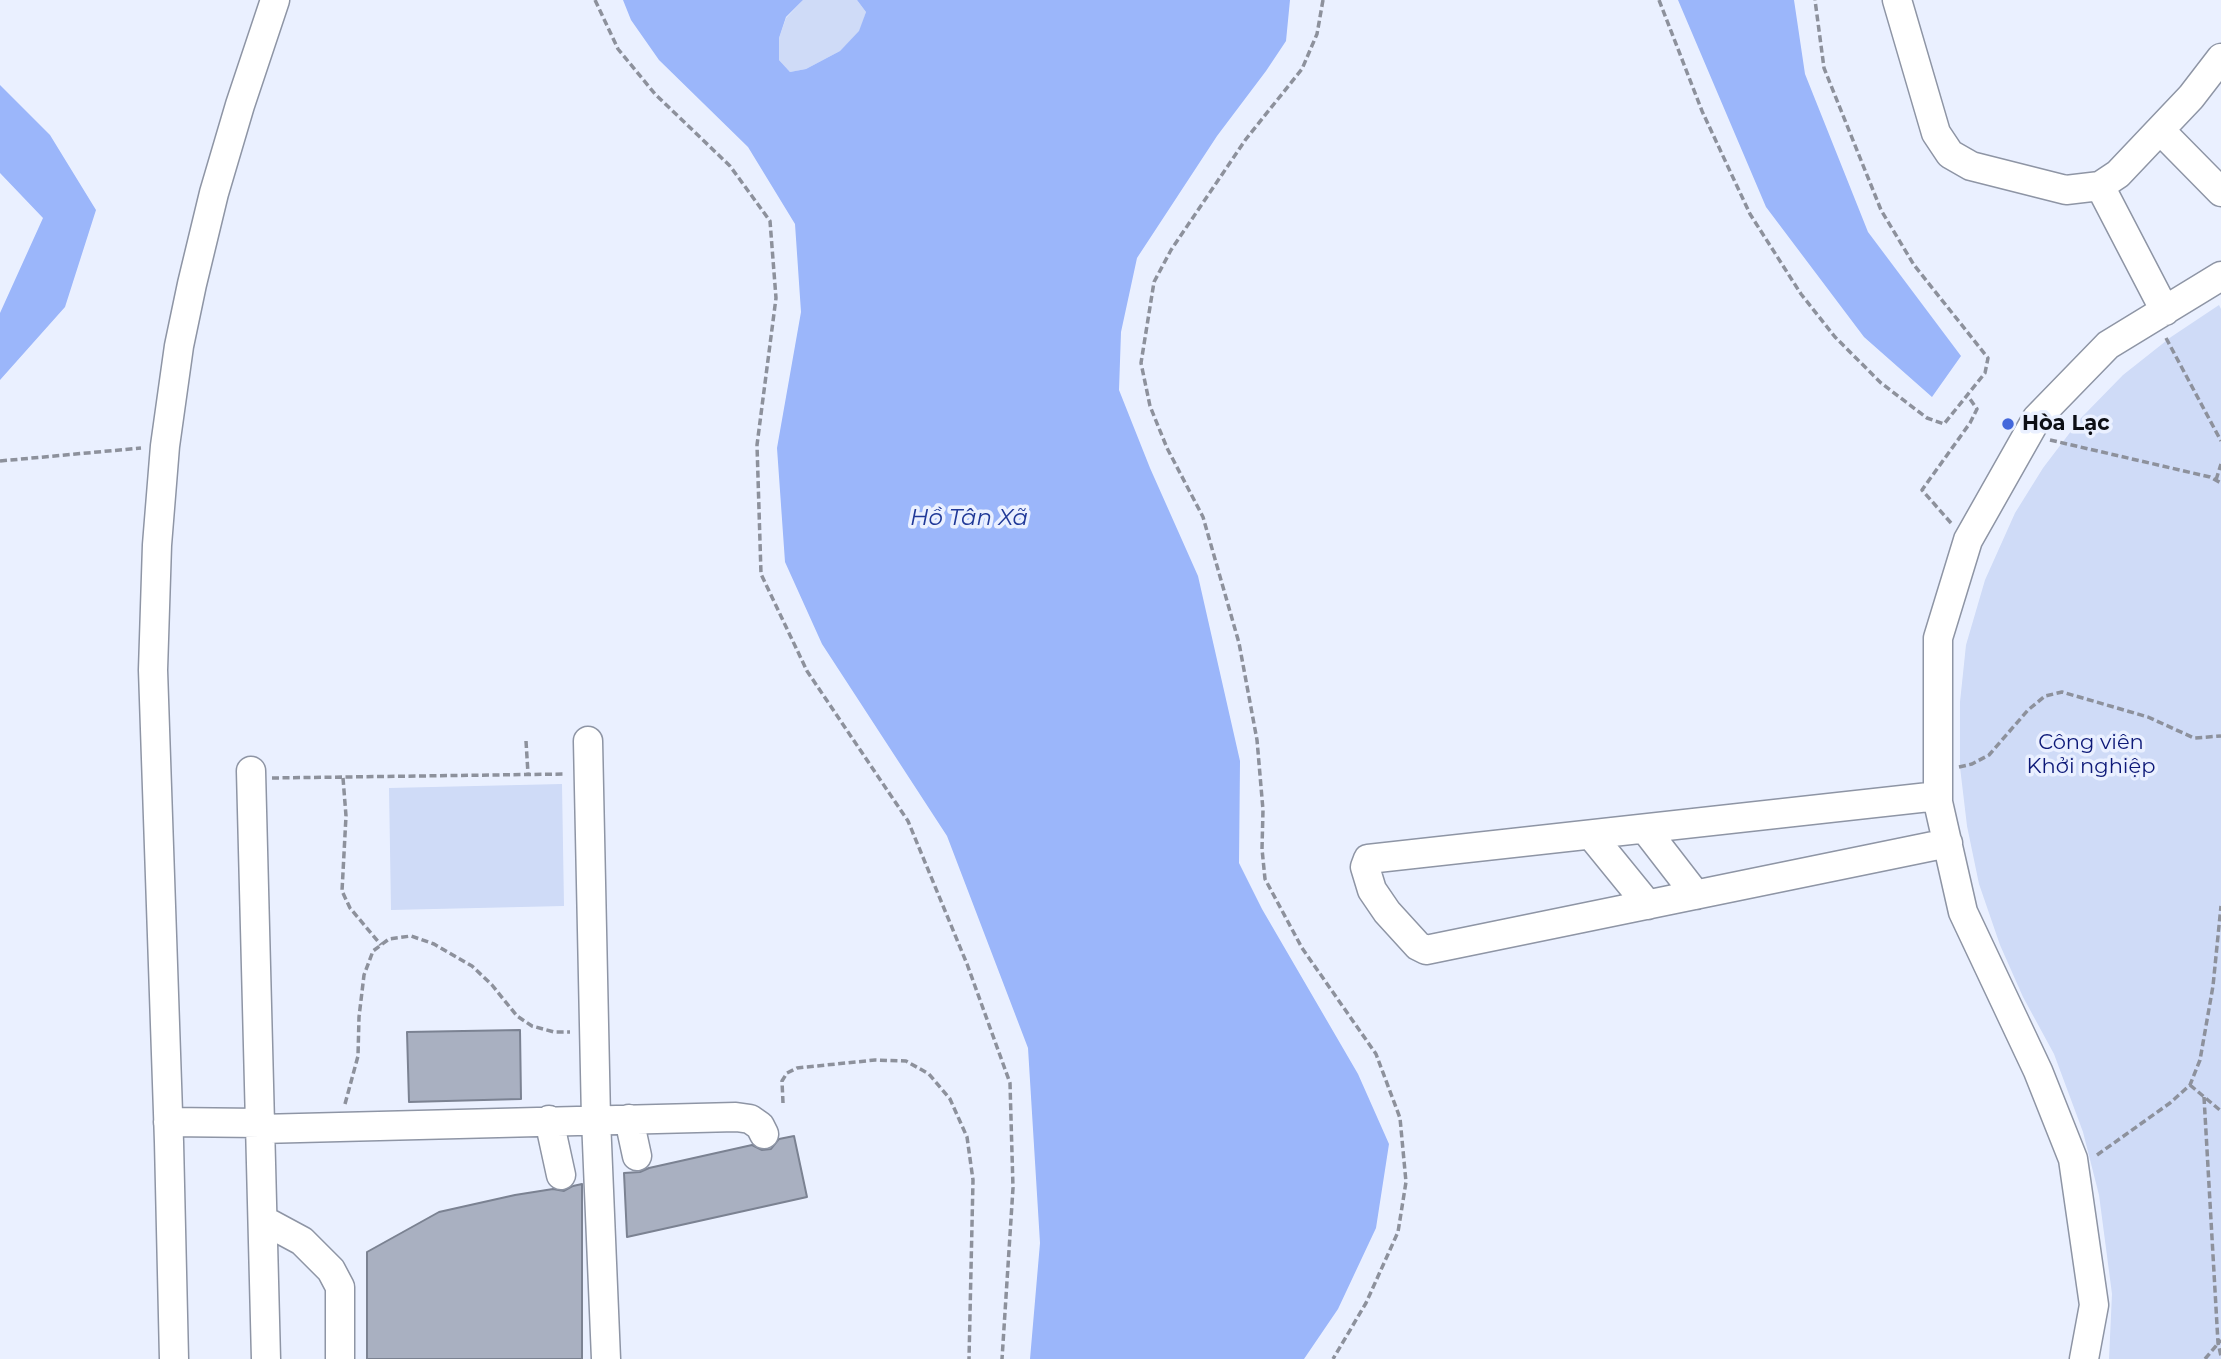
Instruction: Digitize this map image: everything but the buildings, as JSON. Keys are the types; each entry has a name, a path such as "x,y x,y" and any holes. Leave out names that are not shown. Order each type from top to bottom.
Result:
{"street":[{"path":"174,1359 153,670 157,545 165,446 179,346 214,192 275,0"},
{"path":"1897,0 1936,133 1950,154 1971,166 2066,190 2101,186 2118,174 2191,97 2221,58"},
{"path":"2160,130 2221,192"},
{"path":"2101,186 2159,314"},
{"path":"2084,1359 2094,1305 2073,1158 2038,1071 1963,912 1938,796 1938,638 1968,540 2037,418 2108,345 2221,276"},
{"path":"589,741 596,1119 606,1359"},
{"path":"259,775 261,1131 267,1359"},
{"path":"1938,796 1368,859 1365,867 1372,890 1387,912 1418,946 1426,950 1948,843"},
{"path":"1645,829 1696,895"},
{"path":"1591,835 1648,905"},
{"path":"169,1132 736,1117 750,1119 760,1126 764,1134"},
{"path":"629,1119 637,1156"},
{"path":"549,1120 562,1175"},
{"path":"263,1220 302,1241 331,1270 340,1287 340,1359"}],"path":[{"path":"595,0 618,49 655,94 730,166 771,221 775,298 757,445 761,574 807,671 908,821 967,964 1010,1083 1013,1188 1002,1359"},
{"path":"1323,0 1318,34 1303,69 1246,139 1171,250 1154,282 1141,363 1154,417 1203,517 1239,643 1257,740 1265,879 1303,948 1376,1054 1400,1118 1406,1182 1398,1232 1366,1303 1333,1359"},
{"path":"1659,0 1702,111 1750,214 1801,294 1835,337 1881,383 1927,418 1944,424 1985,373 1988,358 1914,265 1881,210 1824,68 1815,0"},
{"path":"2159,314 2221,441"},
{"path":"1968,396 1977,409 1922,490 1968,540"},
{"path":"2027,435 2210,477 2219,482 2221,464"},
{"path":"0,461 165,446"},
{"path":"1938,768 1972,764 1989,755 2028,710 2045,696 2062,692 2148,717 2194,738 2221,736"},
{"path":"526,741 528,774"},
{"path":"259,775 343,777 573,773"},
{"path":"343,777 346,816 342,891 350,908 381,945"},
{"path":"2075,1170 2170,1104 2190,1085 2200,1060 2211,998 2221,906"},
{"path":"342,1113 358,1056 359,1017 365,975 373,951 389,939 411,936 434,944 472,966 492,985 517,1016 532,1026 554,1032 579,1032"},
{"path":"783,1103 782,1081 787,1073 797,1068 875,1060 906,1061 929,1074 950,1098 967,1137 973,1180 969,1359"},
{"path":"2190,1085 2221,1111"},
{"path":"2204,1097 2221,1356"},
{"path":"2205,1359 2219,1341"}],"green space":[{"path":"803,0 857,0 866,12 860,31 840,51 806,69 790,72 779,60 779,38 786,18"},
{"name":"Công viên Khởi nghiệp","path":"2219,305 2221,1359 2109,1359 2112,1294 2099,1195 2083,1132 2054,1054 2023,997 2000,945 1979,884 1967,826 1960,767 1960,702 1966,645 1985,580 2015,513 2043,468 2081,418 2123,375 2171,337"},
{"path":"562,784 564,906 391,910 389,788"}],"water":[{"name":"Hồ Tân Xã","path":"623,0 803,0 786,17 779,38 779,60 790,72 806,69 840,51 859,31 866,12 857,0 1290,0 1286,41 1217,136 1137,258 1121,332 1119,390 1198,576 1240,761 1239,863 1262,909 1358,1074 1389,1144 1376,1228 1338,1309 1304,1359 1030,1359 1040,1243 1028,1048 947,836 822,644 785,562 777,448 801,312 795,224 748,147 659,60 631,20"},
{"path":"1678,0 1794,0 1805,74 1868,232 1961,356 1932,397 1864,337 1766,207"},
{"path":"0,85 50,135 96,210 65,307 0,380 0,313 43,218 0,173"}],"place":[{"name":"Hòa Lạc","path":"2008,424"}]}
